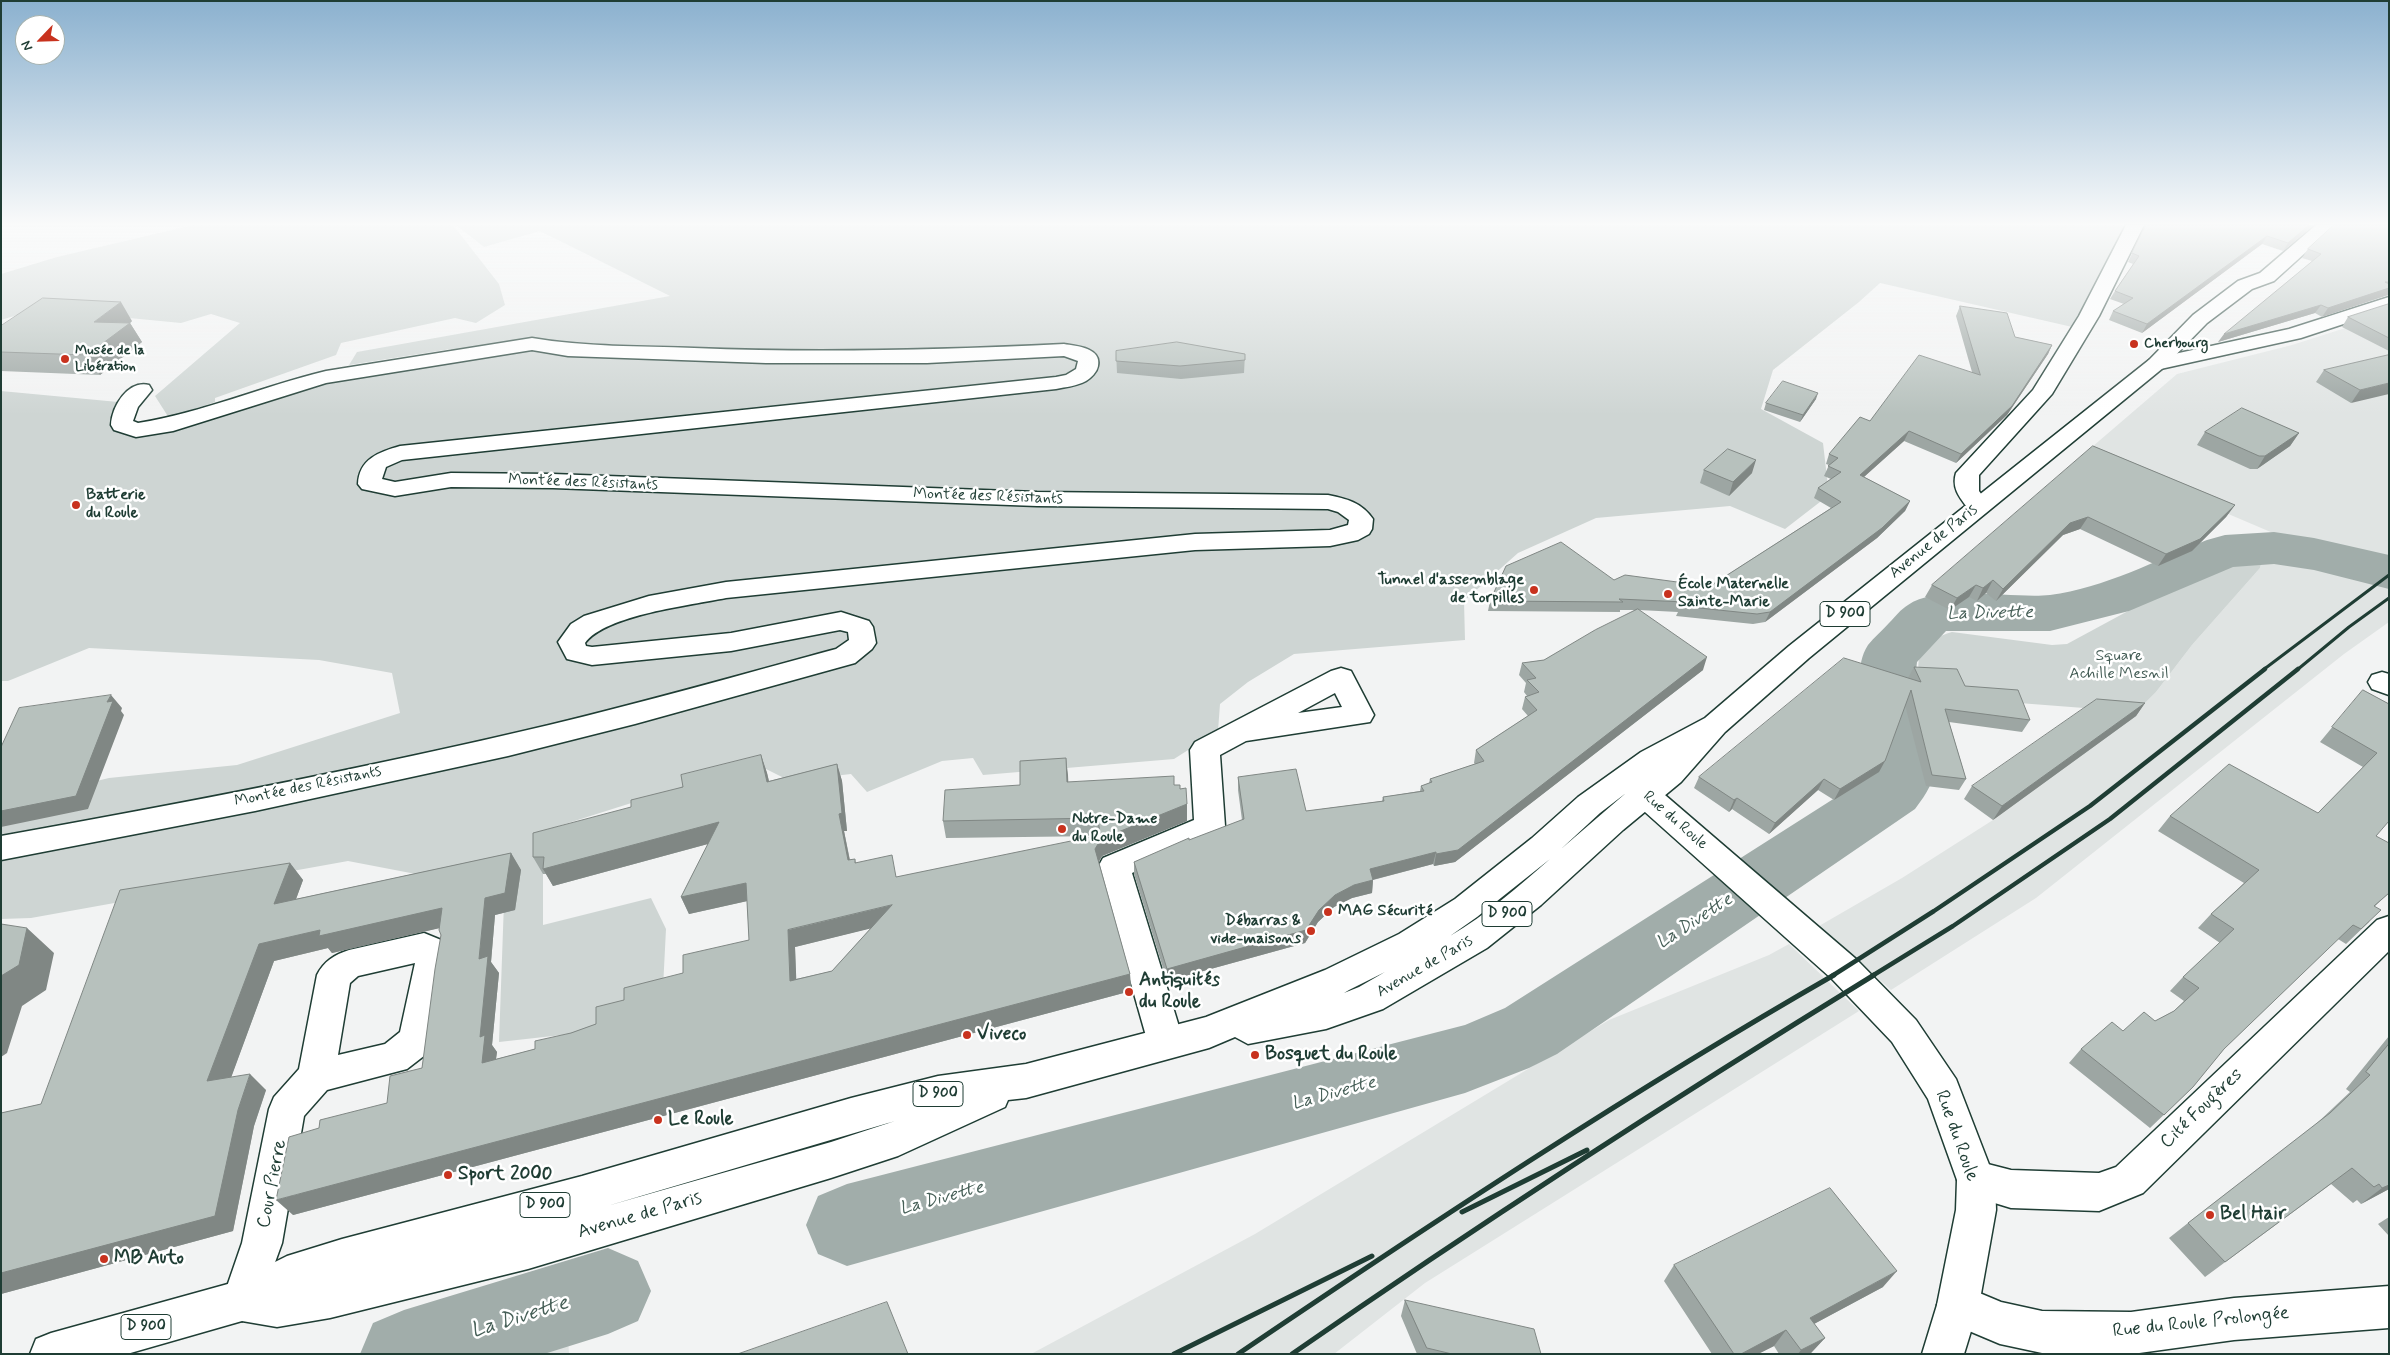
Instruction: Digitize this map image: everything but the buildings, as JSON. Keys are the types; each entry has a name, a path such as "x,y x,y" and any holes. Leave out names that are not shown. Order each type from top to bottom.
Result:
{"street":[{"path":"1978,506 1966,488 1965,481 1968,474 2041,394 2089,316 2103,288"},
{"name":"Avenue de Paris","path":"51,1354 242,1301 277,1306 330,1298 528,1248 831,1160 898,1138 1026,1080 1209,1032 1251,1028 1326,1014 1370,998 1475,938 1530,896 1612,822 1636,787 1671,774 1714,725 1799,652 2156,364 2200,319 2241,288"},
{"name":"D 900","path":"2156,364 2294,334 2389,302"},
{"name":"Montée des Résistants","path":"1,848 139,824 509,744 673,703 845,656 863,643 860,627 841,621 731,642 592,656 577,653 571,642 580,630 593,622 649,604 726,590 1195,542 1330,538 1349,535 1360,529 1361,519 1356,511 1346,505 1328,502 1038,499 553,481 450,480 395,488 370,484 369,474 374,464 384,458 400,453 1056,383 1074,380 1086,373 1089,366 1088,358 1078,352 1064,350 927,357 766,357 568,350 532,344 332,376 302,383 173,424 136,430 122,425 121,416 129,403 141,390"},
{"path":"1166,1043 1114,867 1210,826 1205,750 1243,731"},
{"name":"Rue du Roule","path":"1636,787 1844,969 1904,1031 1942,1091 1976,1180 1976,1210 1958,1305 1943,1354"},
{"name":"Cité Fougères","path":"1976,1180 2011,1189 2069,1192 2099,1192 2129,1180 2389,930"},
{"name":"Cour Pierre","path":"242,1301 262,1243 287,1109 316,1076"},
{"name":"Rue du Roule Prolongée","path":"1958,1305 2000,1323 2042,1332 2131,1333 2234,1319 2389,1307"}],"shaded area":[{"path":"2389,314 2389,622 2344,654 2036,898 1891,990 1819,926 1902,878 1993,820 2135,716 2136,712 2156,692 2192,645 2260,568 2273,533 2085,453 2177,374 2292,345"},
{"path":"1789,944 1859,1011 1425,1283 1334,1354 1031,1354 1255,1234 1609,1020 1769,955"},
{"path":"568,1338 569,1354 517,1354"}],"green space":[{"path":"1,288 500,288 505,305 476,323 455,318 341,343 336,355 215,398 215,402 169,418 155,396 240,323 211,314 181,323 98,315 54,304 1,320"},
{"path":"654,288 1874,288 1773,370 1761,409 1823,443 1829,495 1785,529 1730,506 1596,518 1518,553 1464,601 1465,640 1294,654 1248,682 1220,704 1218,731 1174,759 983,775 973,758 942,761 867,792 851,774 790,781 766,769 685,786 543,831 543,925 651,898 666,929 663,988 589,1032 499,1042 505,874 421,875 348,861 31,918 1,919 1,804 109,778 237,765 400,713 392,673 319,660 89,648 8,681 1,681 1,391 129,403 121,416 136,430 305,377 450,354 451,349 349,365 357,352 670,296"},
{"path":"1903,288 2102,288 2081,329"},
{"name":"Square Achille Mesnil","path":"2254,554 2264,555 2260,568 2192,645 2156,692 2136,712 2019,703 1920,679 1920,654 1928,643 1943,635 1952,632 2052,645 2067,644 2226,558"}],"waterway":[{"name":"La Divette","path":"847,1225 1465,1059 1503,1045 1531,1031 1893,792 1903,780 1907,767 1903,735 1889,686 1888,670 1890,656 1928,617 1937,613 2050,613 2110,599 2225,551 2274,548 2314,554 2389,572"},
{"name":"La Divette","path":"404,1354 608,1291"}],"railway":[{"path":"2263,670 2389,575"},
{"path":"2297,670 2349,627 2389,598"},
{"path":"1832,976 1934,911 2090,806 2265,669"},
{"path":"1872,976 1953,926 2110,819 2298,669"},
{"path":"1238,1354 1533,1159 1682,1065 1834,975"},
{"path":"1292,1354 1580,1160 1874,975"},
{"path":"1462,1212 1587,1150"},
{"path":"1174,1354 1372,1256"}],"place":[{"name":"Cherbourg","path":"2134,344"},
{"name":"Musée de la Libération","path":"65,359"},
{"name":"Batterie du Roule","path":"76,505"},
{"name":"Tunnel d'assemblage de torpilles","path":"1534,590"},
{"name":"École Maternelle Sainte-Marie","path":"1668,594"},
{"name":"Notre-Dame du Roule","path":"1062,829"},
{"name":"MAG Sécurité","path":"1328,912"},
{"name":"Débarras & vide-maisons","path":"1311,931"},
{"name":"Antiquités du Roule","path":"1129,992"},
{"name":"Viveco","path":"967,1035"},
{"name":"Bosquet du Roule","path":"1255,1055"},
{"name":"Le Roule","path":"658,1120"},
{"name":"Sport 2000","path":"448,1175"},
{"name":"Bel Hair","path":"2210,1215"},
{"name":"MB Auto","path":"104,1259"}]}
